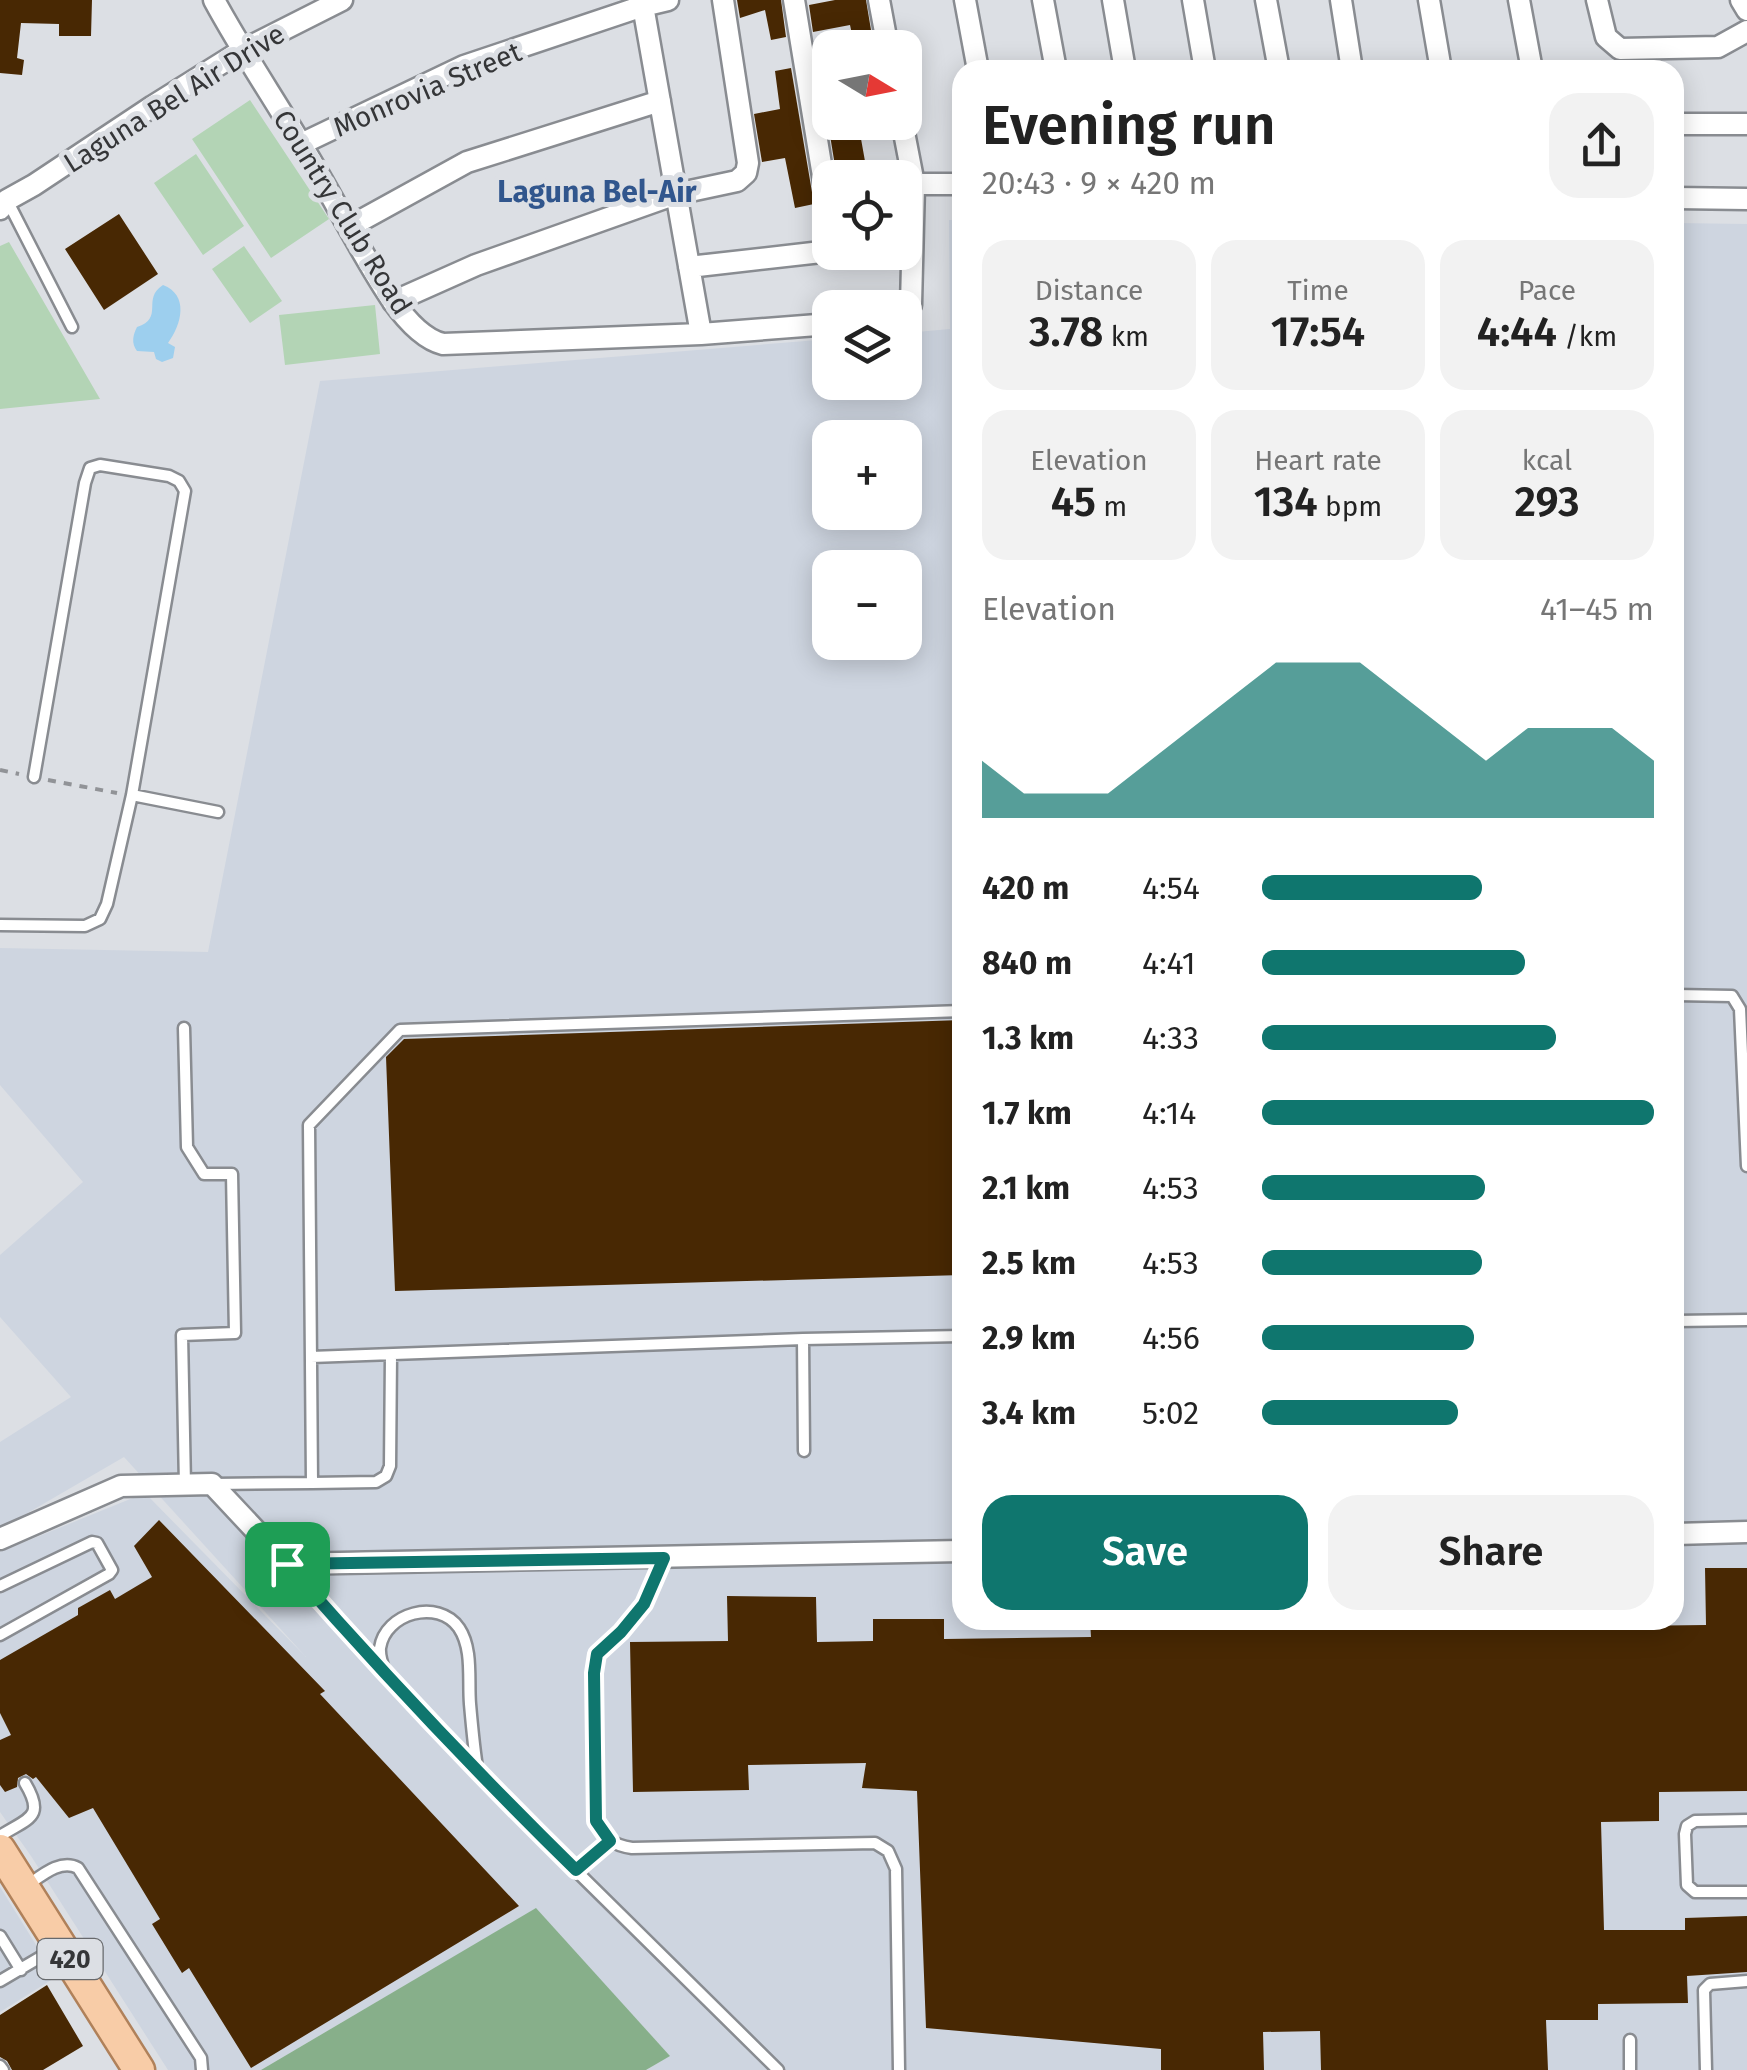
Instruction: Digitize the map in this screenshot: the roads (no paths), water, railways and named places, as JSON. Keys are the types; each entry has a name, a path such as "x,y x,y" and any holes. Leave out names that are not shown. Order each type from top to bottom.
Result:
{"main road":[{"name":"420","path":"0,1850 139,2070"}],"street":[{"name":"Country Club Road","path":"214,0 393,302 432,342 701,334 812,325"},
{"name":"Laguna Bel Air Drive","path":"2,203 242,51 342,0"},
{"name":"Monrovia Street","path":"301,144 464,66 643,3 668,0"},
{"path":"393,302 476,265 676,194 737,181 746,173 748,163 723,0"},
{"path":"794,0 820,160"},
{"path":"879,0 885,30"},
{"path":"965,0 976,60"},
{"path":"1043,0 1054,60"},
{"path":"1112,0 1124,60"},
{"path":"1193,0 1203,60"},
{"path":"1266,0 1277,60"},
{"path":"1341,0 1350,60"},
{"path":"1429,0 1439,60"},
{"path":"1519,0 1530,60"},
{"path":"1597,0 1606,37 1620,49 1718,47 1747,31"},
{"path":"1741,0 1747,10"},
{"path":"643,3 701,334"},
{"path":"349,227 468,162 660,101"},
{"path":"1684,124 1747,124"},
{"path":"922,184 952,184"},
{"path":"1684,198 1747,199"},
{"path":"689,267 812,253"},
{"path":"0,1539 122,1486 212,1484 287,1564 952,1551"},
{"path":"1684,1534 1747,1532"}],"lane":[{"path":"2,203 72,327"},
{"path":"0,924 85,926 100,920 107,904 132,795 185,491 179,481 169,476 100,465 90,468 34,777"},
{"path":"132,795 218,812"},
{"path":"1684,995 1732,996 1740,1008 1747,1166"},
{"path":"312,1483 309,1125 400,1030 952,1011"},
{"path":"184,1028 187,1147 204,1174 232,1174 235,1334 182,1334 185,1485"},
{"path":"1684,1321 1747,1320"},
{"path":"311,1358 952,1336"},
{"path":"803,1339 804,1451"},
{"path":"212,1484 376,1482 386,1476 390,1466 391,1355"},
{"path":"0,1586 92,1542 112,1570 0,1634"},
{"path":"664,1558 644,1604 597,1654 596,1821 616,1846 632,1848 875,1843 888,1851 896,1869 899,2070"},
{"path":"287,1564 478,1774 778,2070"},
{"path":"387,1678 380,1647 388,1628 403,1616 419,1611 433,1613 448,1618 459,1628 469,1656 472,1740 478,1774"},
{"path":"0,1836 32,1816 36,1808 36,1800 25,1783"},
{"path":"1747,1820 1695,1821 1687,1826 1686,1834 1690,1890 1747,1892"},
{"path":"576,1870 610,1841"},
{"path":"24,1888 63,1864 78,1868 201,2058 202,2070"},
{"path":"0,1936 21,1970"},
{"path":"0,1982 61,1944"},
{"path":"1706,2070 1704,1990 1710,1984 1747,1981"},
{"path":"1630,2040 1630,2070"}],"water":[{"path":"163,285 177,296 180,311 168,343 175,347 173,358 162,362 154,352 137,351 133,339 137,327 150,319 154,296"}],"district":[{"name":"Laguna Bel-Air","path":"597,192"}]}
